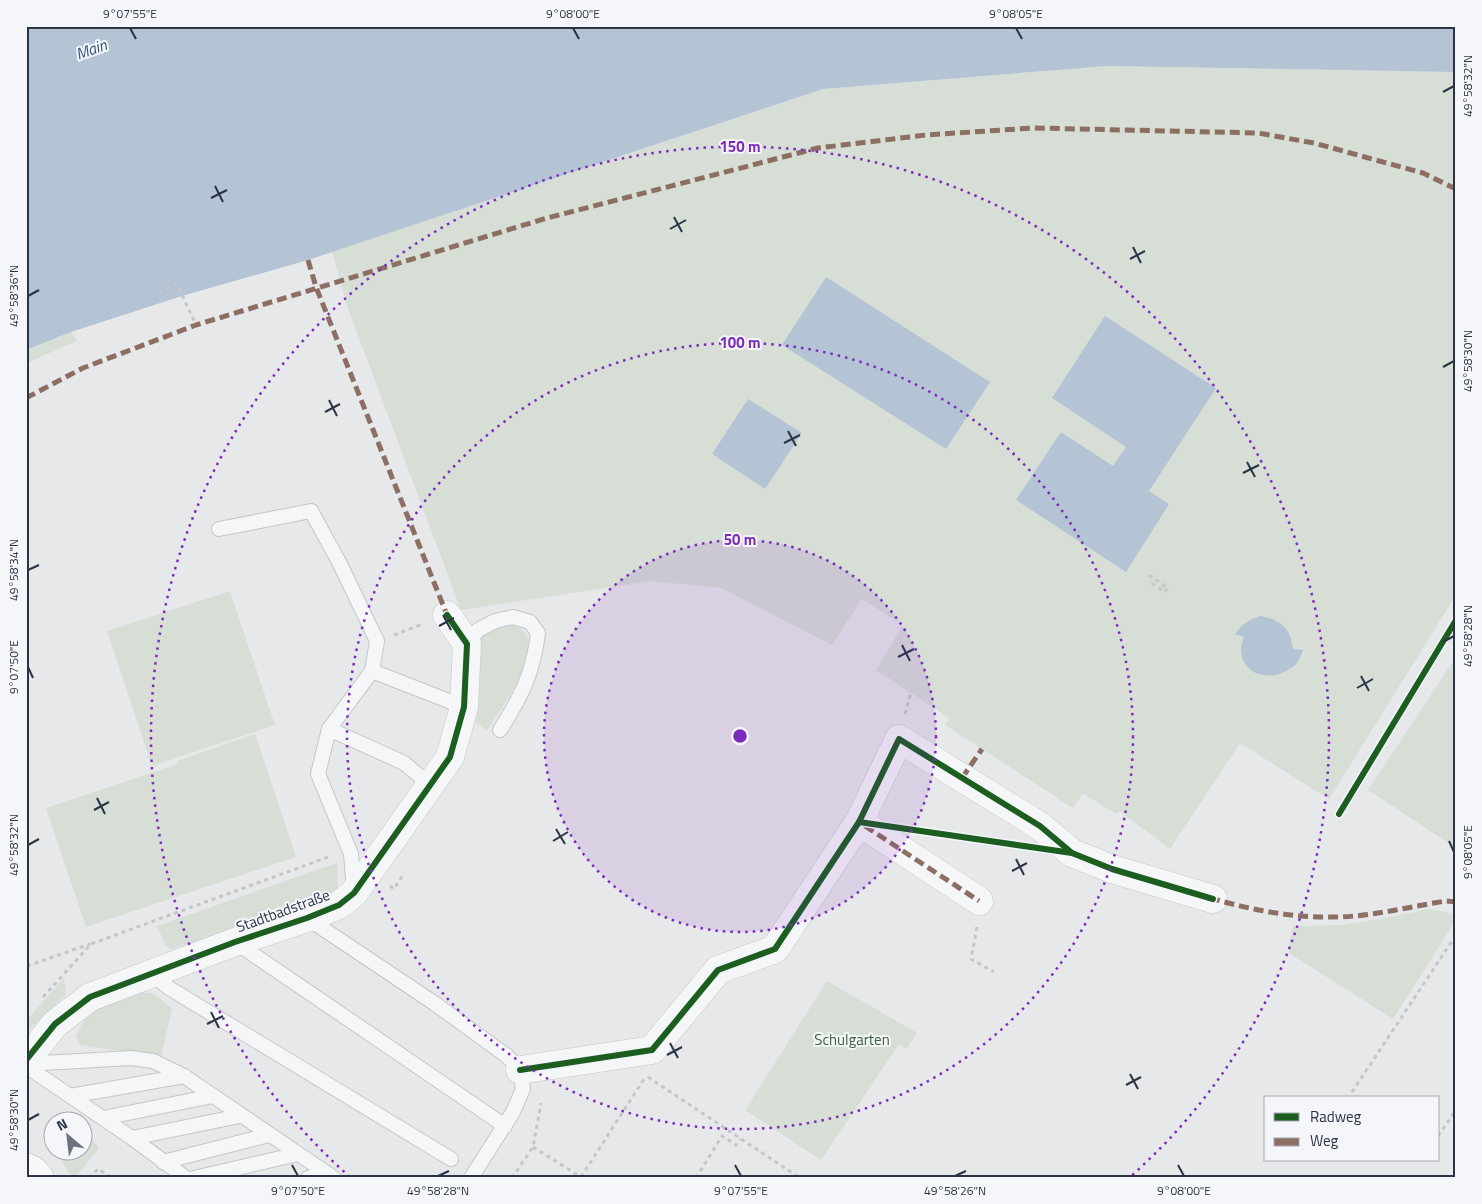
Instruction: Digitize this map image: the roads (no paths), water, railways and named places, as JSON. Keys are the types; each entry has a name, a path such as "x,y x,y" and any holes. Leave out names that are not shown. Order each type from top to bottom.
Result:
{"highway":[{"path":"26,1167 33,1170 40,1178"}],"street":[{"path":"447,615 467,644"},
{"name":"Stadtbadstraße","path":"26,1060 55,1024 90,997 339,905 354,893 450,757 464,707 467,644"},
{"path":"520,1070 652,1050 718,970 775,949 859,822 899,739 1040,826 1072,853 1112,869 1213,899"},
{"path":"859,822 978,912"}],"lane":[{"path":"219,528 311,511 339,562 377,641 372,671 329,729 318,774 351,854 354,893"},
{"path":"467,644 478,630 495,620 513,617 530,622 538,633 531,673 516,704 500,730"},
{"path":"372,671 464,707"},
{"path":"329,729 404,763 430,785"},
{"path":"306,918 434,1003 507,1056 520,1070 523,1089 505,1126 471,1178"},
{"path":"235,942 505,1126"},
{"path":"151,973 169,988 451,1160"},
{"path":"26,1065 131,1058 153,1061 184,1076 330,1176"},
{"path":"26,1065 132,1138 186,1178"},
{"path":"70,1096 184,1076"},
{"path":"103,1118 213,1096"},
{"path":"132,1138 240,1116"},
{"path":"163,1162 269,1135"},
{"path":"194,1178 298,1154"},
{"path":"308,1178 330,1176"}],"water":[{"name":"Main","path":"26,26 1456,26 1456,72 1107,66 823,89 308,260 182,296 71,332 26,350"},
{"path":"826,277 990,382 946,449 782,345"},
{"path":"1105,316 1216,388 1149,491 1169,504 1126,572 1016,500 1061,432 1113,466 1126,447 1052,398"},
{"path":"748,399 802,433 765,489 712,454"},
{"path":"1260,616 1279,622 1290,636 1293,649 1303,650 1295,665 1279,674 1271,676 1256,673 1245,664 1242,657 1241,647 1244,637 1235,634 1246,623"}],"park label":[{"name":"Schulgarten","path":"852,1040"}]}
